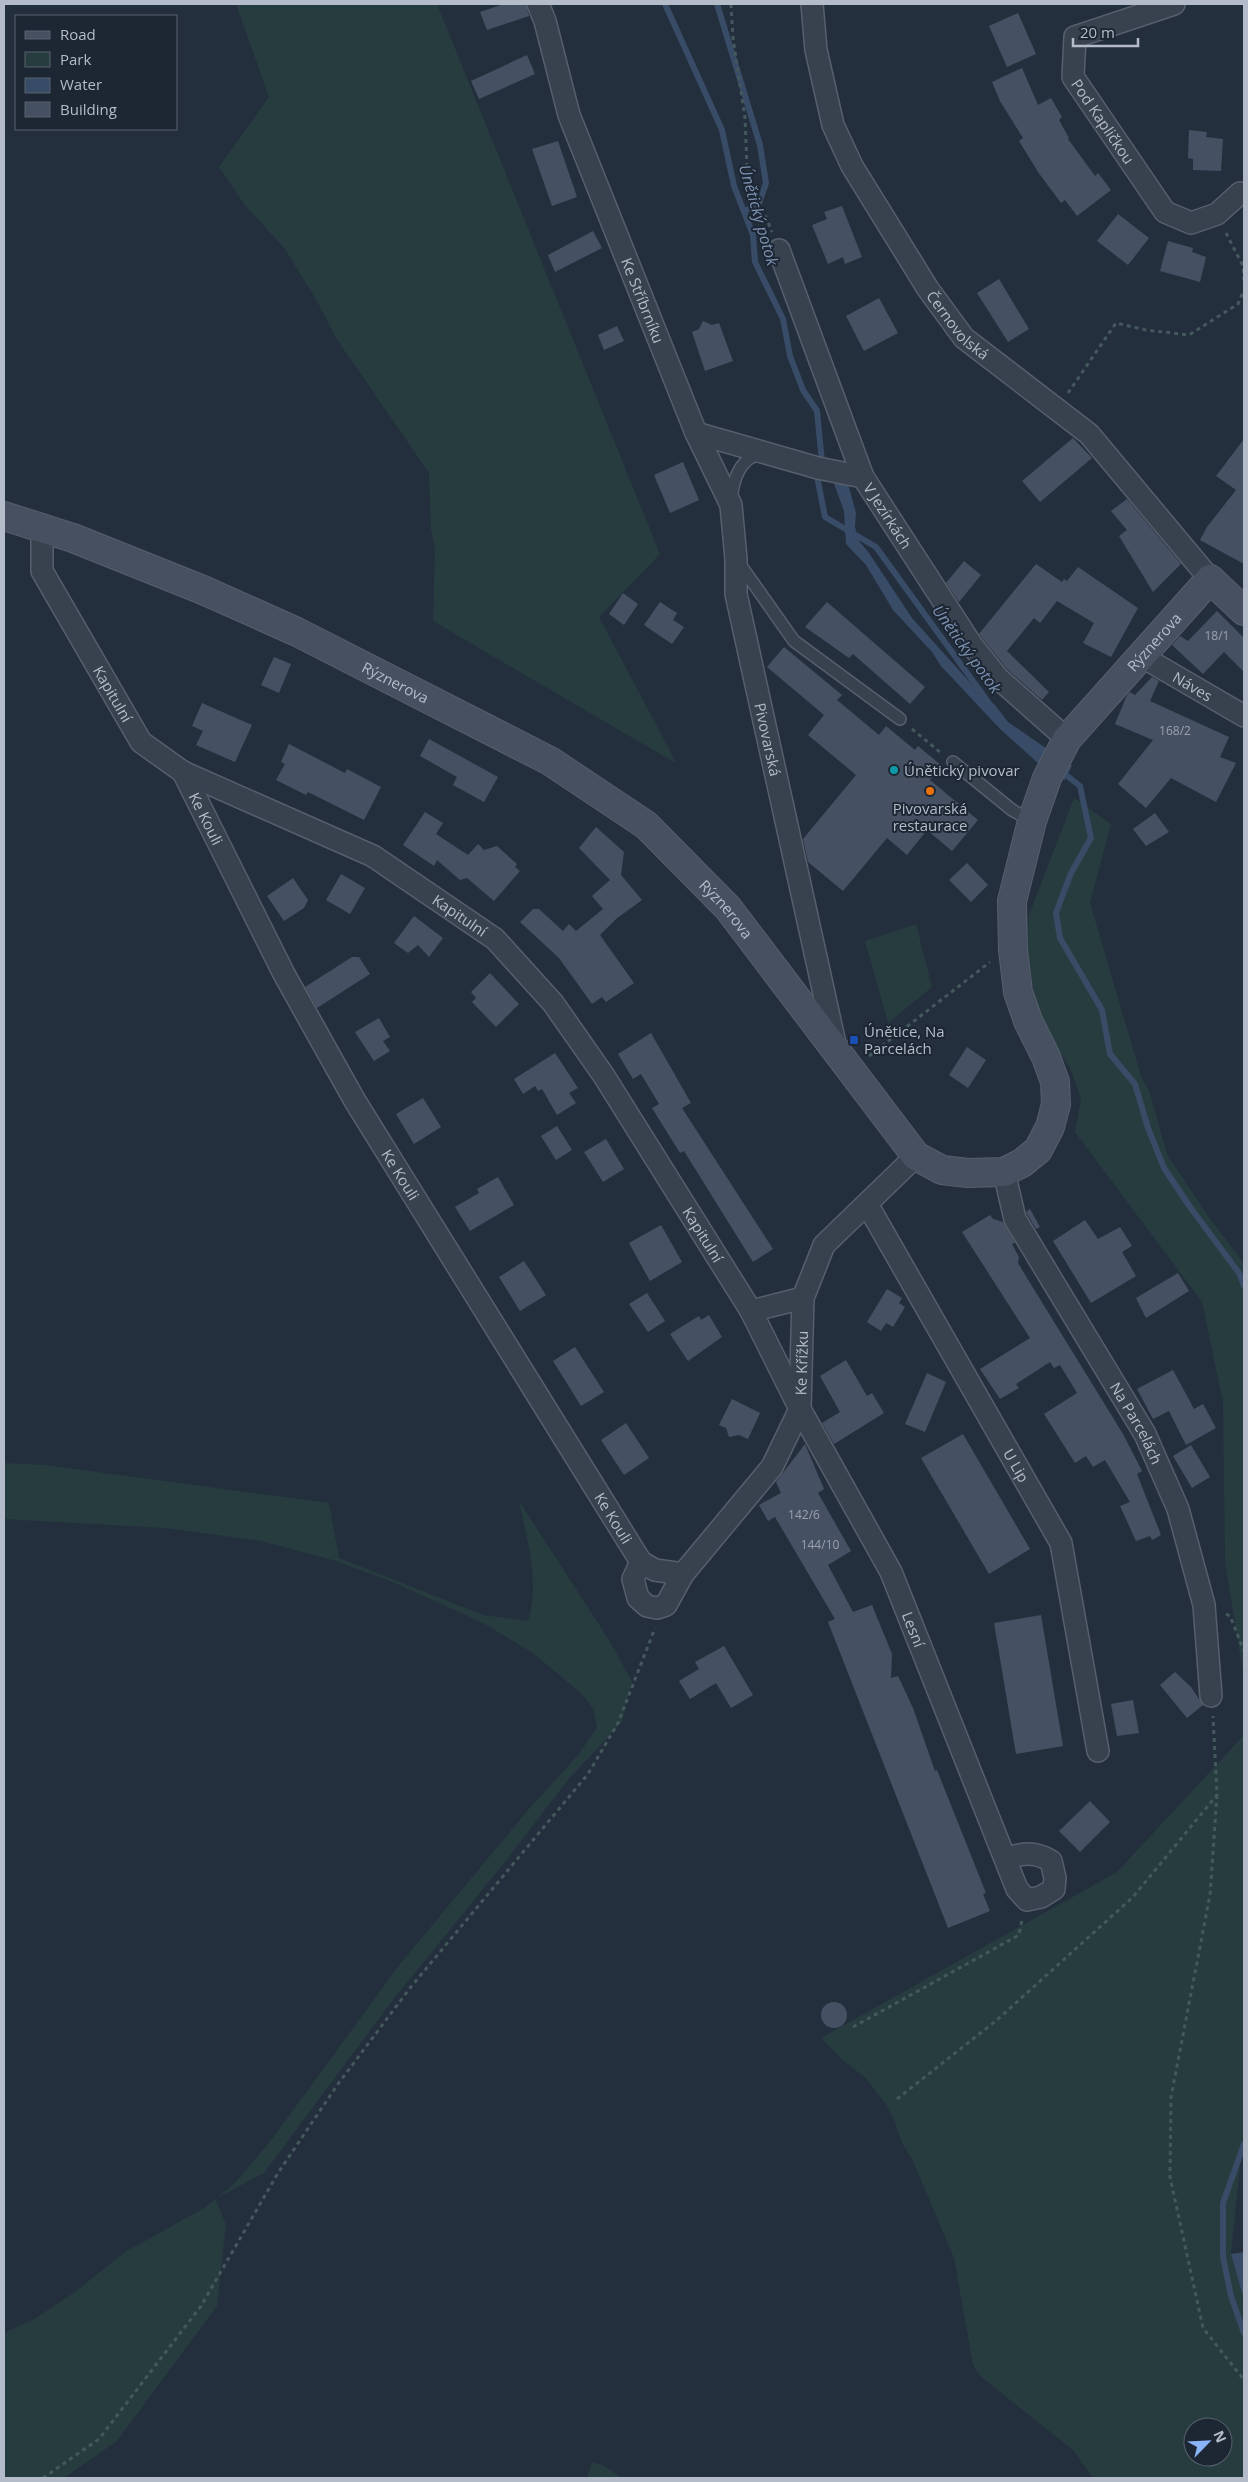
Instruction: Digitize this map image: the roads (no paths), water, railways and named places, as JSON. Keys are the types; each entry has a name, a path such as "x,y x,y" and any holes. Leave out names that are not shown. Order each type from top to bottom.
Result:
{"street":[{"name":"Ke Stříbrníku","path":"538,4 545,21 569,115 696,433"},
{"name":"Černovolská","path":"812,4 816,50 833,125 852,166 928,289 964,338 1089,434 1210,579"},
{"name":"Pod Kapličkou","path":"1174,4 1075,37 1073,77 1165,212 1190,223 1217,214 1240,193"},
{"name":"V Jezírkách","path":"779,250 859,476 971,644 998,678 1067,739"},
{"path":"696,433 818,468 859,476"},
{"name":"Pivovarská","path":"696,433 731,505 736,559 736,594 844,1061"},
{"name":"Rýznerova","path":"4,516 42,528 203,590 297,632 550,762 646,824 728,908 916,1156 942,1170 968,1172 1004,1172 1022,1163 1038,1150 1050,1127 1056,1104 1055,1082 1018,992 1013,950 1012,901 1032,821 1047,778 1067,739 1210,579"},
{"name":"Kapitulní","path":"42,528 42,571 141,742 183,772 373,856 495,939 553,1003 604,1076 750,1311 800,1409"},
{"path":"1210,579 1244,611"},
{"name":"Náves","path":"1141,656 1244,716"},
{"name":"Ke Kouli","path":"183,772 284,974 355,1101 640,1562"},
{"name":"Ke Křížku","path":"683,1574 772,1467 800,1409 803,1298 824,1245 916,1156"},
{"name":"Na Parcelách","path":"1004,1172 1015,1219 1146,1434 1178,1509 1204,1605 1211,1696"},
{"name":"U Lip","path":"867,1204 1061,1543 1098,1751"},
{"path":"750,1311 803,1298"},
{"name":"Lesní","path":"800,1409 891,1572 1005,1859 1017,1889 1027,1900 1042,1897 1054,1889 1055,1878 1051,1861 1031,1852 1005,1859"},
{"path":"640,1562 655,1570 683,1574 666,1605 657,1608 647,1606 638,1598 633,1579 640,1562"}],"lane":[{"path":"731,505 735,476 746,461 755,454 766,452"},
{"path":"736,559 794,641 900,719"},
{"path":"953,762 1012,810 1032,821"}],"water":[{"path":"833,481 848,484 856,513 855,527 859,541 912,618 984,698 994,704 1008,722 1072,766 1065,780 1039,764 1000,729 941,666 932,652 893,610 866,565 846,544 844,511"},
{"path":"1244,2252 1244,2300 1231,2254"}],"waterway":[{"name":"Únětický potok","path":"665,4 722,130 734,186 753,235 755,262 783,319 790,356 803,390 817,411 822,462 817,476 825,517 876,547 991,706"},
{"path":"717,4 760,145 766,183 759,203 745,211"},
{"name":"Únětický potok","path":"1061,771 1080,786 1091,838 1071,873 1056,913 1060,938 1102,1010 1110,1054 1135,1084 1148,1128 1164,1168 1190,1207 1239,1273 1244,1286"},
{"name":"Únětický potok","path":"1244,2144 1223,2203 1223,2257 1231,2296 1244,2333"}],"place":[{"name":"Únětický pivovar","path":"894,770"},
{"name":"Pivovarská restaurace","path":"930,791"},
{"name":"Únětice, Na Parcelách","path":"854,1040"}]}
